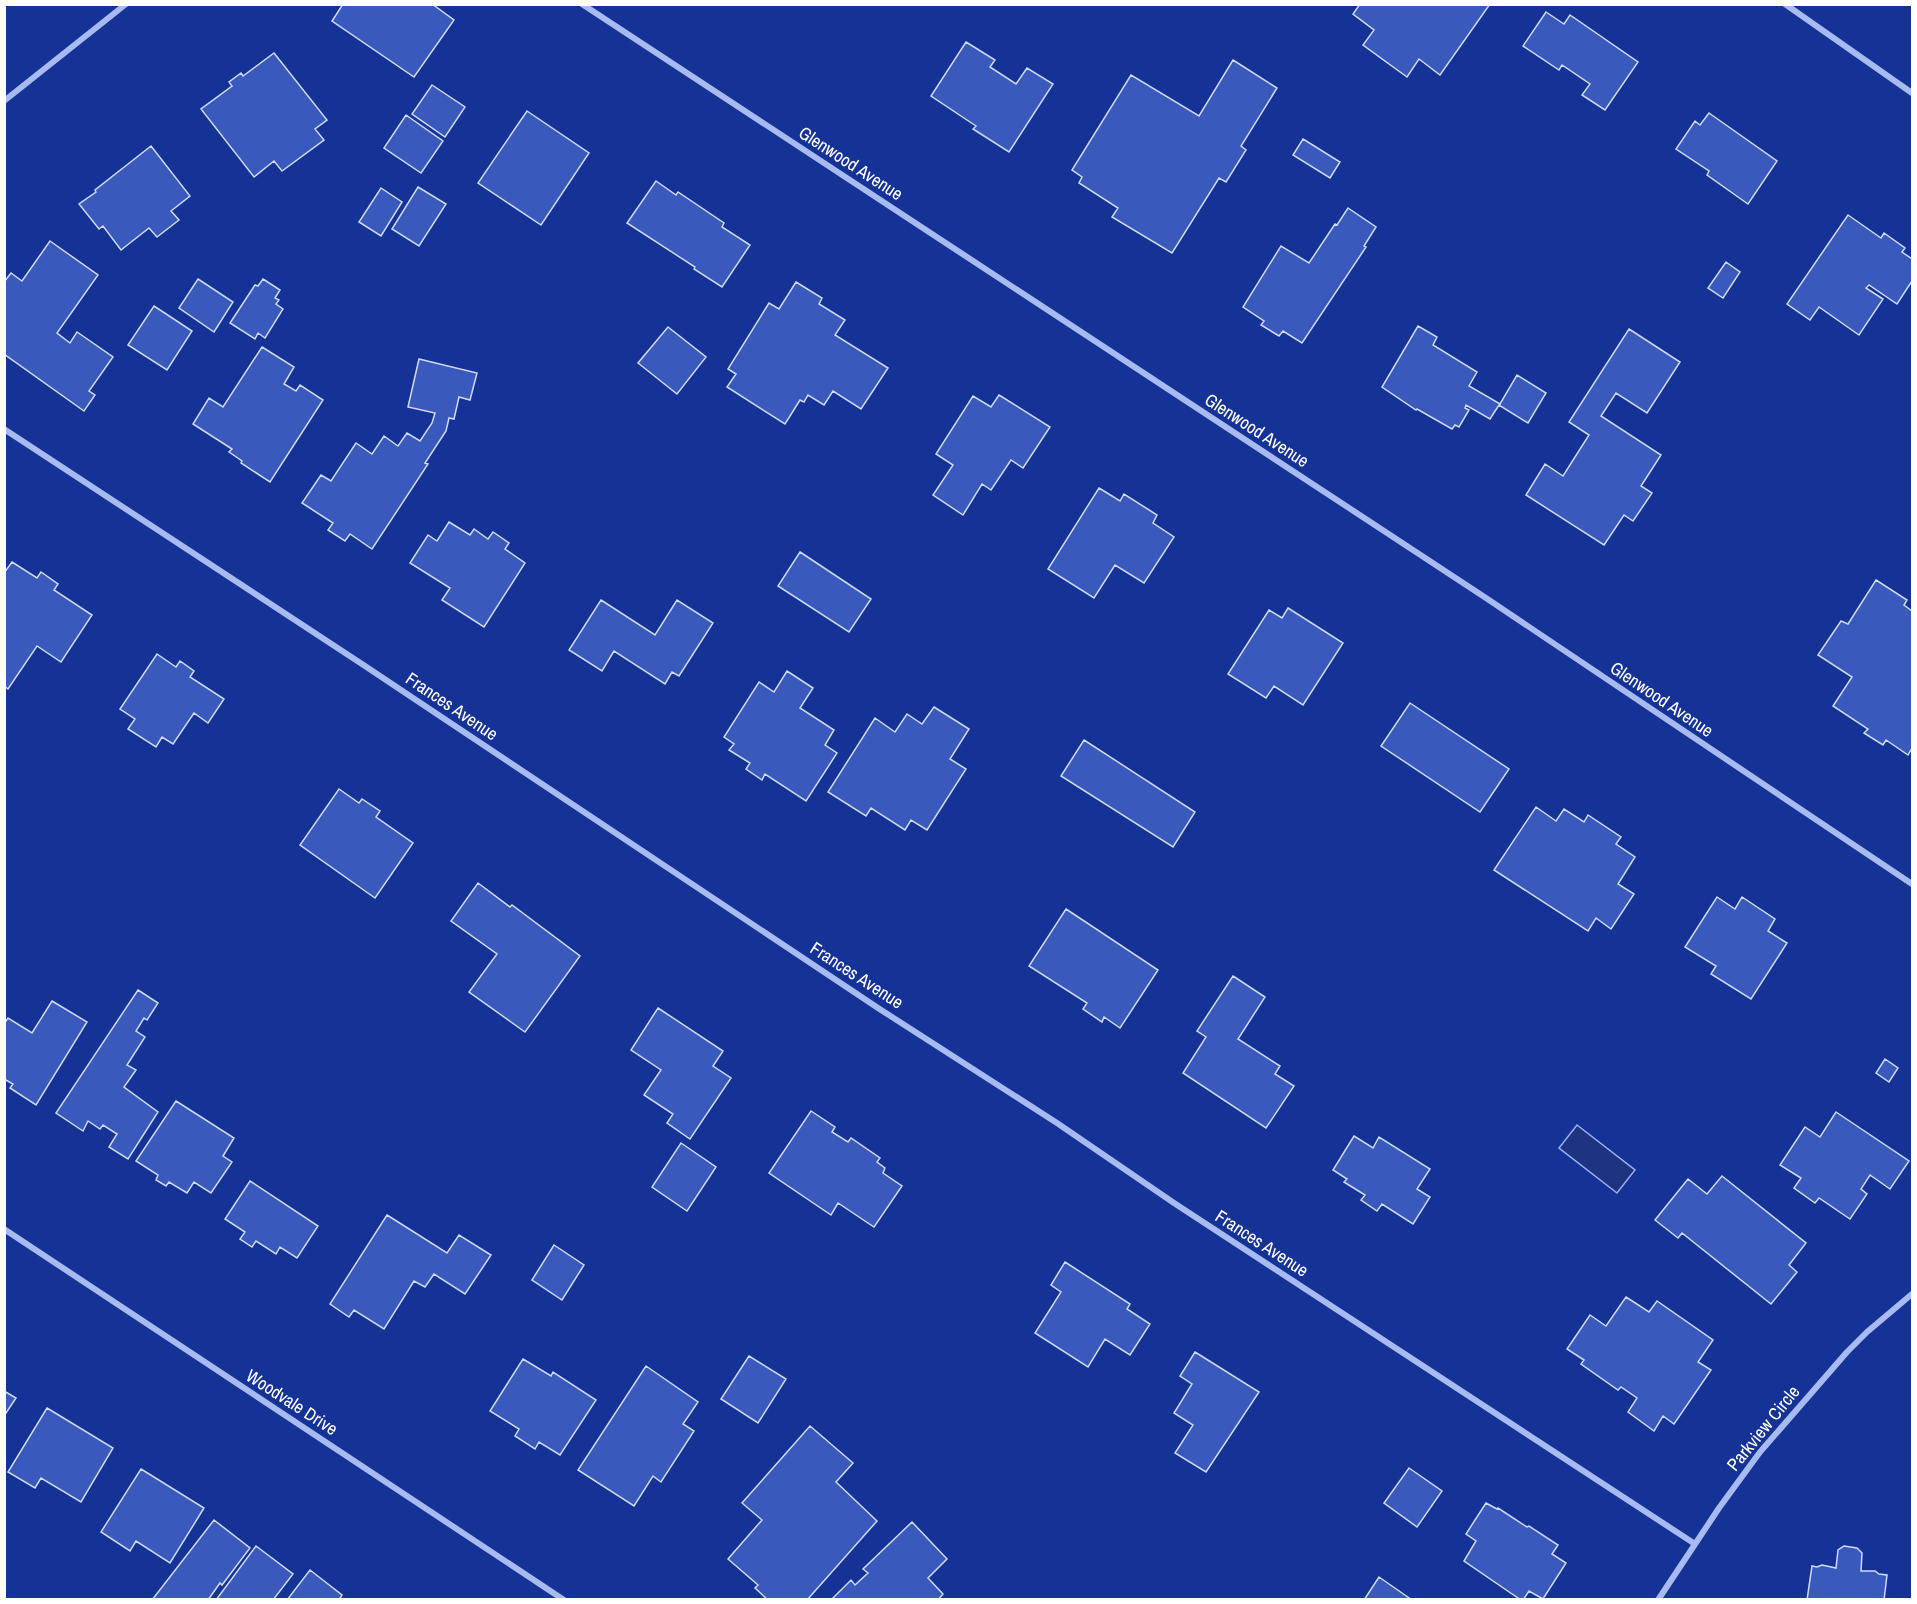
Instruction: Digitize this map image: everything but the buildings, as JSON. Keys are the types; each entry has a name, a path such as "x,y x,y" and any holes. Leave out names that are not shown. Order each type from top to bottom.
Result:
{"street":[{"path":"4,101 126,4"},
{"name":"Glenwood Avenue","path":"582,4 1466,585 1912,884"},
{"path":"1785,4 1912,93"},
{"name":"Frances Avenue","path":"4,429 878,1008 1057,1123 1194,1216 1695,1544"},
{"name":"Woodvale Drive","path":"4,1230 564,1599"},
{"name":"Parkview Circle","path":"1658,1599 1760,1452 1809,1394 1867,1332 1912,1294"}],"water":[{"path":"1577,1125 1635,1170 1617,1193 1559,1148"}]}
